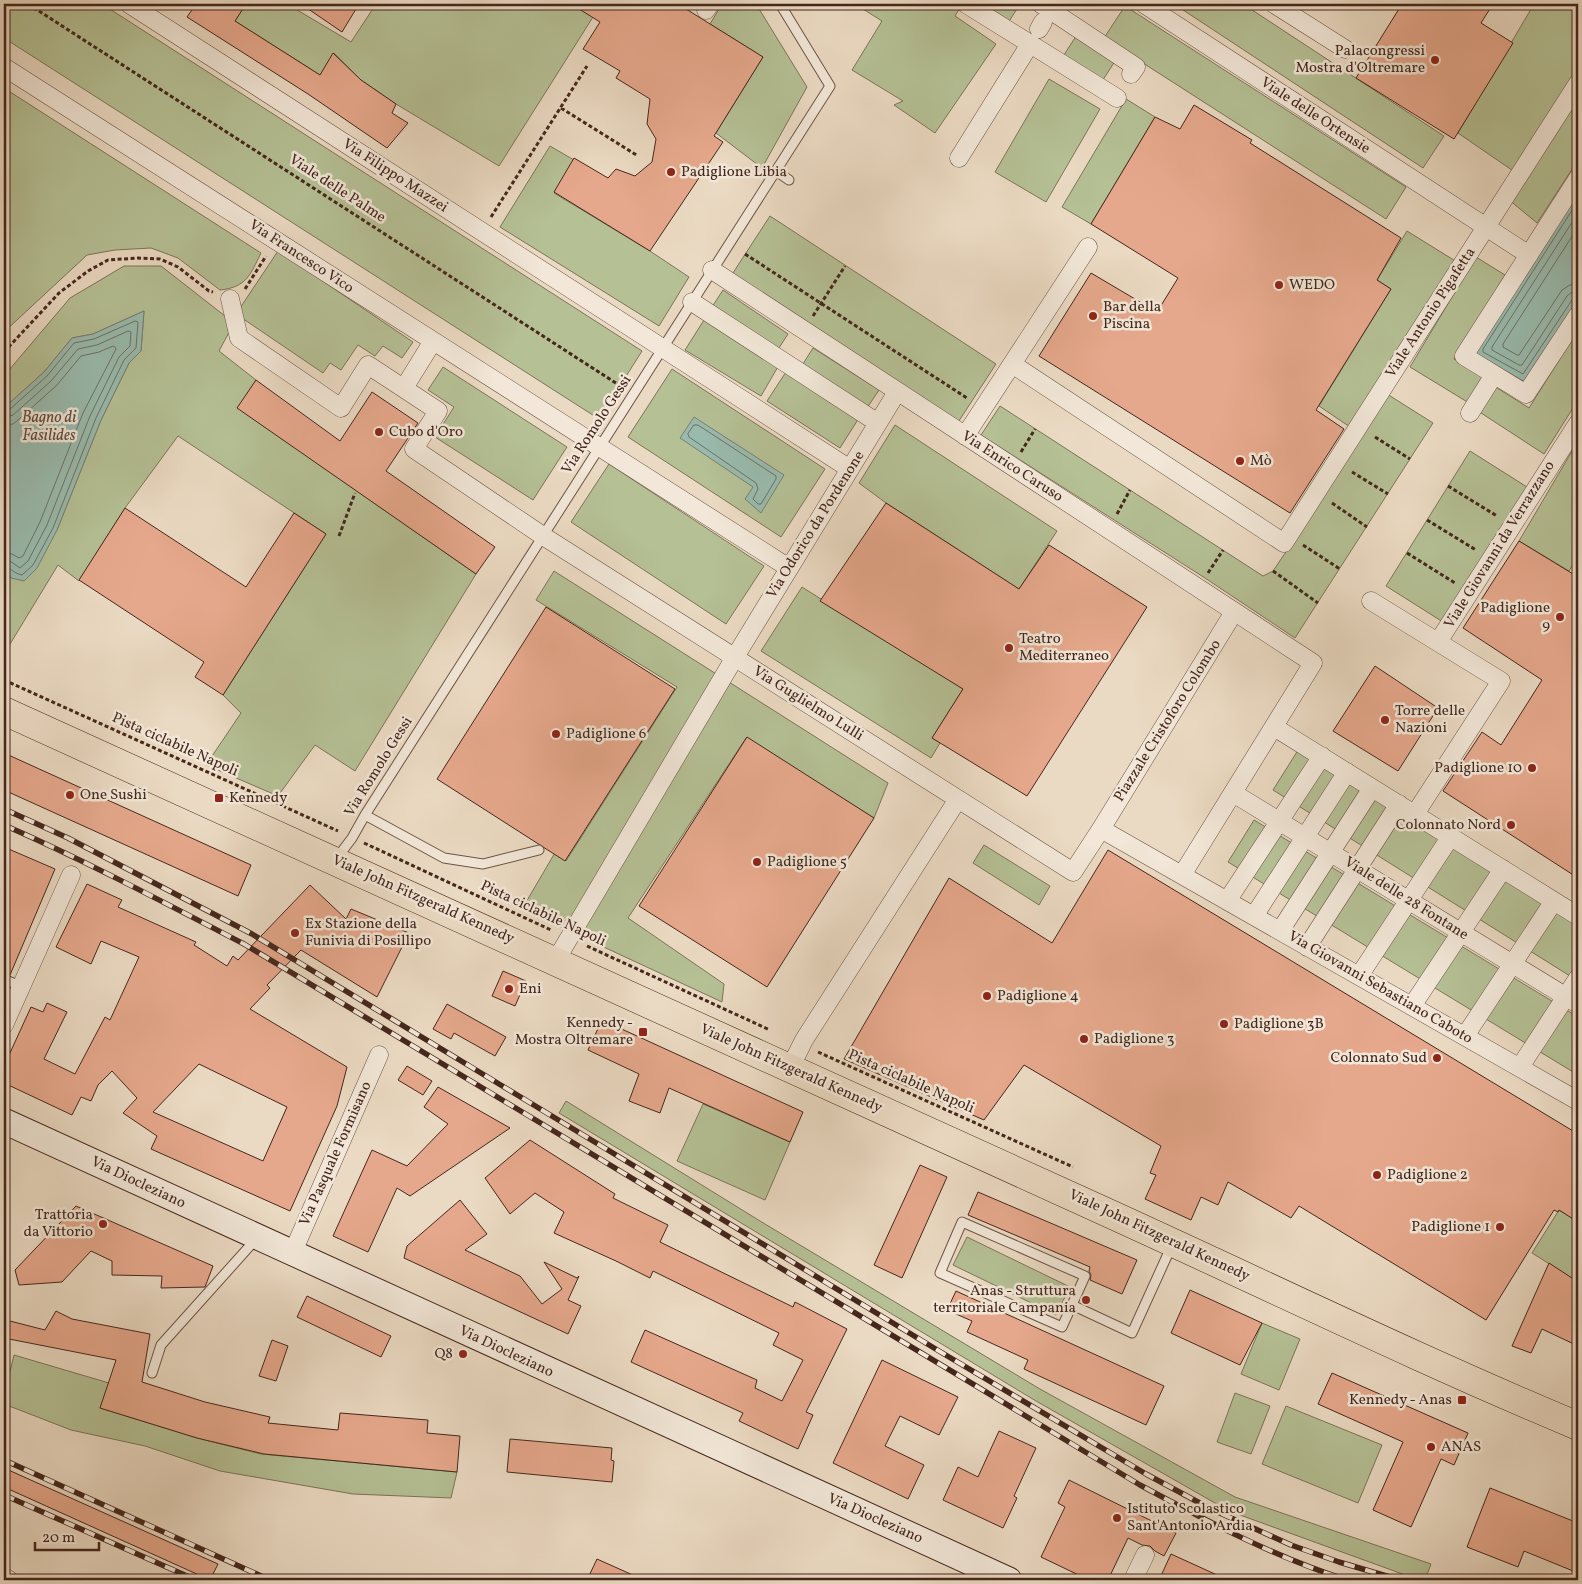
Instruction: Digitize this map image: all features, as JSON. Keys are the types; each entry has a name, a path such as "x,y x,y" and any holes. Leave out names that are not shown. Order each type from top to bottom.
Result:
{"main road":[{"name":"Viale John Fitzgerald Kennedy","path":"4,711 336,860 563,949 796,1057 1174,1242 1413,1353 1578,1426"}],"street":[{"name":"Via Filippo Mazzei","path":"129,4 850,469"},
{"path":"966,4 1042,23 1136,67 1124,86 1042,23"},
{"name":"Viale delle Ortensie","path":"1144,4 1529,255"},
{"path":"1274,4 1345,49"},
{"path":"959,158 1042,23"},
{"name":"Via Francesco Vico","path":"4,67 789,568"},
{"name":"Viale Antonio Pigafetta","path":"1012,364 1284,543 1578,83"},
{"path":"1578,178 1464,356 1526,394 1578,315"},
{"path":"964,436 1088,246"},
{"name":"Via Enrico Caruso","path":"712,270 1313,663 1274,727"},
{"path":"230,298 239,338 341,408 368,365 404,388 433,341"},
{"path":"692,302 878,423"},
{"path":"1470,413 1494,374"},
{"name":"Via Guglielmo Lulli","path":"404,388 438,411 414,450 543,536 1073,872"},
{"name":"Via Odorico da Pordenone","path":"563,949 735,657 897,392"},
{"name":"Viale Giovanni da Verrazzano","path":"1438,642 1578,423"},
{"path":"1371,601 1501,681 1415,814"},
{"name":"Piazzale Cristoforo Colombo","path":"1073,872 1101,830 1234,612"},
{"path":"1101,830 1182,875 1274,727 1578,916"},
{"path":"1227,901 1322,756"},
{"path":"1254,916 1347,772"},
{"path":"1280,931 1372,788"},
{"name":"Viale delle 28 Fontane","path":"1234,793 1572,1000"},
{"path":"796,1057 958,799"},
{"path":"1307,947 1399,804"},
{"path":"1359,976 1451,836"},
{"path":"1412,1006 1503,869"},
{"path":"4,1025 72,875"},
{"name":"Via Giovanni Sebastiano Caboto","path":"1182,875 1578,1101"},
{"path":"1465,1036 1554,901"},
{"path":"1520,1068 1572,1000 1578,978"},
{"name":"Via Pasquale Formisano","path":"292,1254 379,1055"},
{"name":"Via Diocleziano","path":"4,1121 1009,1580"},
{"path":"1133,1580 1144,1555"},
{"path":"4,1577 9,1580"}],"lane":[{"name":"Via Romolo Gessi","path":"336,860 352,838 364,815 830,86 780,4"},
{"path":"776,171 789,180"},
{"path":"364,815 444,858 484,864 539,850"},
{"path":"4,979 22,987"},
{"path":"962,1222 1085,1276 1072,1305 1062,1327 940,1273 962,1222"},
{"path":"152,1373 161,1345 258,1238"},
{"path":"1072,1305 1132,1333 1174,1242"}],"path":[{"name":"Viale delle Palme","path":"28,4 633,394"},
{"path":"481,232 587,66"},
{"path":"561,108 638,156"},
{"path":"4,352 59,293 88,271 108,260 160,259 178,267 208,290 230,298 246,288 276,241"},
{"path":"745,254 972,401"},
{"path":"804,331 845,266"},
{"path":"1021,452 1035,429"},
{"path":"1369,433 1410,459"},
{"path":"1350,470 1388,494"},
{"path":"1448,486 1505,521"},
{"path":"1116,516 1130,490"},
{"path":"339,536 355,493"},
{"path":"1329,502 1367,526"},
{"path":"1427,520 1484,555"},
{"path":"1302,544 1340,569"},
{"path":"1206,578 1223,550"},
{"path":"1407,553 1462,587"},
{"path":"1273,571 1318,603"},
{"name":"Pista ciclabile Napoli","path":"4,680 352,838 563,949 796,1057 1073,1167"}],"shaded area":[{"path":"4,4 102,4 642,351 599,419 4,38"},
{"path":"246,4 287,4 351,42 376,4 571,4 593,17 499,166 396,104 361,80 334,53 320,75 235,21"},
{"path":"722,4 756,4 807,87 762,168 716,133 763,57 710,24"},
{"path":"855,4 958,4 961,6 955,16 996,44 935,133 894,105 903,101 852,70 882,21"},
{"path":"980,4 1020,4 1008,23"},
{"path":"1174,4 1243,4 1444,136 1423,168"},
{"path":"1534,4 1578,4 1578,160 1537,223 1508,199 1522,177 1458,133"},
{"path":"1125,6 1406,187 1386,219 1104,38"},
{"path":"1078,33 1117,58 1101,83 1062,58"},
{"path":"1049,79 1100,109 1046,202 995,172"},
{"path":"4,88 261,253 250,274 242,283 220,290 178,258 151,248 115,250 87,255 4,332"},
{"path":"1126,99 1155,117 1091,224 1062,207"},
{"path":"550,146 574,160 554,193 689,277 659,326 500,227"},
{"path":"770,216 996,364 955,427 729,279"},
{"path":"1407,231 1457,262 1350,427 1319,406 1391,289 1377,280"},
{"path":"278,251 413,342 402,358 383,346 375,356 358,345 341,370 330,363 323,373 236,314"},
{"path":"1476,257 1505,275 1454,359 1484,378 1469,403 1410,367"},
{"path":"124,266 161,266 234,323 219,351 256,380 238,408 476,574 355,771 315,745 278,796 206,765 241,713 223,695 326,534 178,436 125,508 79,581 58,565 4,654 4,569 11,578 57,530 101,420 129,363 141,351 144,311 93,334 72,338 44,372 4,408 4,376 70,298"},
{"path":"723,290 788,334 775,354 710,310"},
{"path":"704,320 779,365 761,396 685,350"},
{"path":"1578,330 1578,400 1544,454 1478,411 1494,386 1529,408"},
{"path":"813,348 879,390 867,408 801,367"},
{"path":"443,367 567,447 533,500 435,437 454,407 428,390"},
{"path":"672,369 825,469 781,537 628,437"},
{"path":"786,372 859,418 840,448 767,401"},
{"path":"1387,394 1433,423 1295,638 1205,578 981,435 1000,406 1263,576 1273,571"},
{"path":"895,425 1057,531 1019,589 886,503 859,483"},
{"path":"1578,441 1578,556 1569,571 1519,541"},
{"path":"1470,451 1527,487 1443,622 1386,586"},
{"path":"609,464 764,566 726,624 571,522"},
{"path":"554,571 888,783 874,818 746,738 628,918 724,984 722,1002 522,909 556,851 566,861 677,687 536,600"},
{"path":"802,587 963,689 932,738 940,743 931,758 761,651"},
{"path":"1300,747 1578,921 1578,981 1273,790"},
{"path":"1254,820 1578,1017 1578,1075 1228,862"},
{"path":"984,845 1050,886 1039,905 973,863"},
{"path":"566,1101 760,1221 1040,1389 1235,1497 1431,1564 1425,1580 1419,1580 1229,1511 1036,1401 559,1113"},
{"path":"703,1104 790,1142 765,1200 677,1161"},
{"path":"1559,1210 1578,1222 1578,1282 1532,1253"},
{"path":"967,1237 1070,1287 1056,1315 953,1265"},
{"path":"1262,1323 1300,1339 1279,1390 1241,1374"},
{"path":"14,1355 109,1383 100,1408 197,1438 261,1454 457,1472 451,1498 353,1494 220,1471 145,1446 71,1430 4,1404 4,1373 9,1376"},
{"path":"1235,1393 1270,1406 1251,1454 1217,1442"},
{"path":"1286,1406 1382,1445 1358,1503 1262,1464"}],"water":[{"path":"1578,192 1578,299 1525,382 1475,353"},
{"name":"Bagno di Fasilides","path":"144,311 141,351 129,363 101,420 57,530 37,568 24,581 11,578 4,569 4,408 44,372 72,338 93,334"},
{"path":"694,417 784,475 761,513 745,499 753,487 680,438"}],"building":[{"path":"196,4 246,4 235,21 320,75 333,53 361,80 396,104 392,113 408,123 387,148 308,94 187,17"},
{"path":"301,4 359,4 342,32"},
{"path":"571,4 678,4 763,57 714,136 723,142 650,251 554,192 574,158 608,178 616,169 635,176 652,162 656,139 647,124 650,99 616,78 620,71 583,49 600,22"},
{"name":"Palacongressi Mostra d'Oltremare","path":"1402,4 1493,4 1481,23 1513,43 1454,139 1356,78"},
{"path":"1194,105 1252,140 1250,143 1401,238 1377,280 1391,289 1316,410 1344,429 1290,513 1039,356 1091,273 1157,312 1178,278 1091,224 1155,117 1180,129"},
{"path":"256,380 340,441 372,392 418,423 386,471 495,547 476,574 237,408"},
{"name":"Teatro Mediterraneo","path":"886,503 1019,589 1049,545 1147,607 1027,796 932,738 963,689 820,601"},
{"path":"125,508 246,587 294,513 326,534 223,695 195,677 204,662 79,580"},
{"path":"1519,541 1578,577 1578,878 1443,791 1482,732 1501,745 1542,680 1463,628"},
{"name":"Padiglione 6","path":"546,607 675,689 565,861 437,779"},
{"name":"Torre delle Nazioni","path":"1375,666 1438,708 1398,771 1333,731"},
{"name":"Padiglione 5","path":"747,737 874,818 767,987 639,906"},
{"path":"4,753 251,865 238,896 4,790"},
{"path":"4,847 55,869 10,975 4,973"},
{"path":"1108,850 1578,1134 1578,1222 1559,1210 1558,1212 1554,1210 1486,1320 1299,1206 1291,1218 1228,1182 1218,1205 1201,1197 1191,1220 1145,1199 1156,1175 1150,1173 1161,1146 1024,1065 984,1120 844,1059 949,878 1052,943"},
{"path":"87,884 122,900 118,907 196,942 194,945 227,966 233,956 238,960 310,885 346,919 351,909 409,933 377,997 301,950 267,985 270,988 250,1009 347,1067 337,1106 290,1211 151,1149 157,1136 123,1113 137,1098 112,1071 98,1085 91,1101 81,1097 72,1115 4,1083 4,1066 31,1007 43,1012 47,1003 67,1012 44,1059 75,1074 105,1017 110,1020 139,957 101,941 91,964 56,947","holes":["199,1064 287,1107 263,1161 153,1112"]},
{"name":"Eni","path":"503,971 526,981 515,1006 492,996"},
{"path":"447,1004 506,1037 495,1056 454,1033 451,1039 433,1029"},
{"path":"602,1020 803,1112 790,1142 669,1088 660,1113 629,1101 639,1074 588,1050"},
{"path":"407,1066 432,1081 423,1095 398,1080"},
{"path":"438,1087 510,1128 410,1196 397,1188 368,1252 333,1236 372,1150 407,1166 448,1124 424,1107"},
{"path":"530,1140 615,1194 613,1198 668,1225 660,1242 793,1307 795,1302 847,1329 806,1412 813,1415 798,1449 739,1421 743,1413 631,1362 645,1330 757,1380 755,1388 782,1401 803,1360 773,1345 779,1333 653,1271 650,1278 554,1233 564,1212 535,1193 510,1214 485,1178"},
{"path":"920,1165 947,1177 902,1278 874,1265"},
{"path":"978,1192 1137,1260 1122,1294 1090,1280 1090,1267 968,1215"},
{"path":"460,1200 487,1234 465,1250 520,1276 542,1304 562,1289 544,1262 577,1278 579,1276 568,1300 581,1306 568,1334 404,1258 407,1246"},
{"path":"76,1206 213,1266 205,1287 161,1288 162,1276 112,1275 112,1261 91,1251 62,1282 19,1285 15,1270"},
{"path":"1549,1263 1578,1282 1578,1346 1542,1329 1531,1353 1512,1346"},
{"path":"1190,1290 1262,1323 1240,1365 1171,1333"},
{"path":"956,1291 1164,1386 1146,1425 1024,1369 1028,1360 967,1332 972,1321 947,1310"},
{"path":"307,1296 391,1336 381,1357 297,1317"},
{"path":"56,1311 72,1319 150,1334 142,1382 205,1402 270,1417 268,1423 338,1430 340,1413 428,1420 427,1433 460,1436 457,1472 264,1454 197,1438 100,1408 116,1360 4,1338 6,1320 45,1330"},
{"path":"272,1340 288,1346 276,1381 259,1376"},
{"path":"882,1360 958,1397 939,1435 900,1416 885,1446 924,1465 908,1499 833,1463"},
{"name":"ANAS","path":"1332,1373 1468,1433 1454,1465 1441,1459 1411,1527 1373,1510 1403,1442 1318,1404"},
{"path":"999,1431 1036,1448 1014,1496 1017,1498 1003,1528 943,1500 958,1467 978,1477"},
{"path":"510,1439 612,1448 611,1460 614,1461 612,1482 507,1472"},
{"path":"4,1468 218,1564 210,1580 4,1487"},
{"path":"1069,1480 1176,1533 1164,1556 1150,1546 1142,1545 1128,1538 1108,1580 1089,1580 1041,1557 1065,1507 1058,1503"},
{"path":"1490,1488 1578,1523 1578,1573 1524,1551 1518,1567 1467,1547"},
{"path":"1171,1554 1228,1580 1159,1580"},
{"path":"597,1559 644,1580 587,1580"}],"railway":[{"path":"4,809 68,838 252,934 939,1351 1146,1474 1209,1508 1291,1545 1339,1562 1400,1580"},
{"path":"4,825 95,868 244,944 1140,1485 1216,1525 1293,1561 1347,1580"},
{"path":"4,1460 270,1580"},
{"path":"4,1495 196,1580"}],"place":[{"name":"Palacongressi Mostra d'Oltremare","path":"1435,60"},
{"name":"Padiglione Libia","path":"671,172"},
{"name":"WEDO","path":"1279,285"},
{"name":"Bar della Piscina","path":"1093,316"},
{"name":"Cubo d'Oro","path":"379,432"},
{"name":"Mò","path":"1240,461"},
{"name":"Padiglione 9","path":"1560,617"},
{"name":"Teatro Mediterraneo","path":"1009,648"},
{"name":"Torre delle Nazioni","path":"1385,720"},
{"name":"Padiglione 6","path":"556,734"},
{"name":"Padiglione 10","path":"1532,768"},
{"name":"One Sushi","path":"70,795"},
{"name":"Kennedy","path":"219,798"},
{"name":"Colonnato Nord","path":"1511,825"},
{"name":"Padiglione 5","path":"757,862"},
{"name":"Ex Stazione della Funivia di Posillipo","path":"295,933"},
{"name":"Eni","path":"509,989"},
{"name":"Padiglione 4","path":"987,996"},
{"name":"Padiglione 3B","path":"1224,1024"},
{"name":"Kennedy - Mostra Oltremare","path":"643,1032"},
{"name":"Padiglione 3","path":"1084,1039"},
{"name":"Colonnato Sud","path":"1437,1058"},
{"name":"Padiglione 2","path":"1377,1175"},
{"name":"Trattoria da Vittorio","path":"103,1224"},
{"name":"Padiglione 1","path":"1500,1227"},
{"name":"Anas - Struttura territoriale Campania","path":"1086,1300"},
{"name":"Q8","path":"463,1354"},
{"name":"Kennedy - Anas","path":"1462,1400"},
{"name":"ANAS","path":"1431,1447"},
{"name":"Istituto Scolastico Sant'Antonio Ardia","path":"1117,1518"}]}
